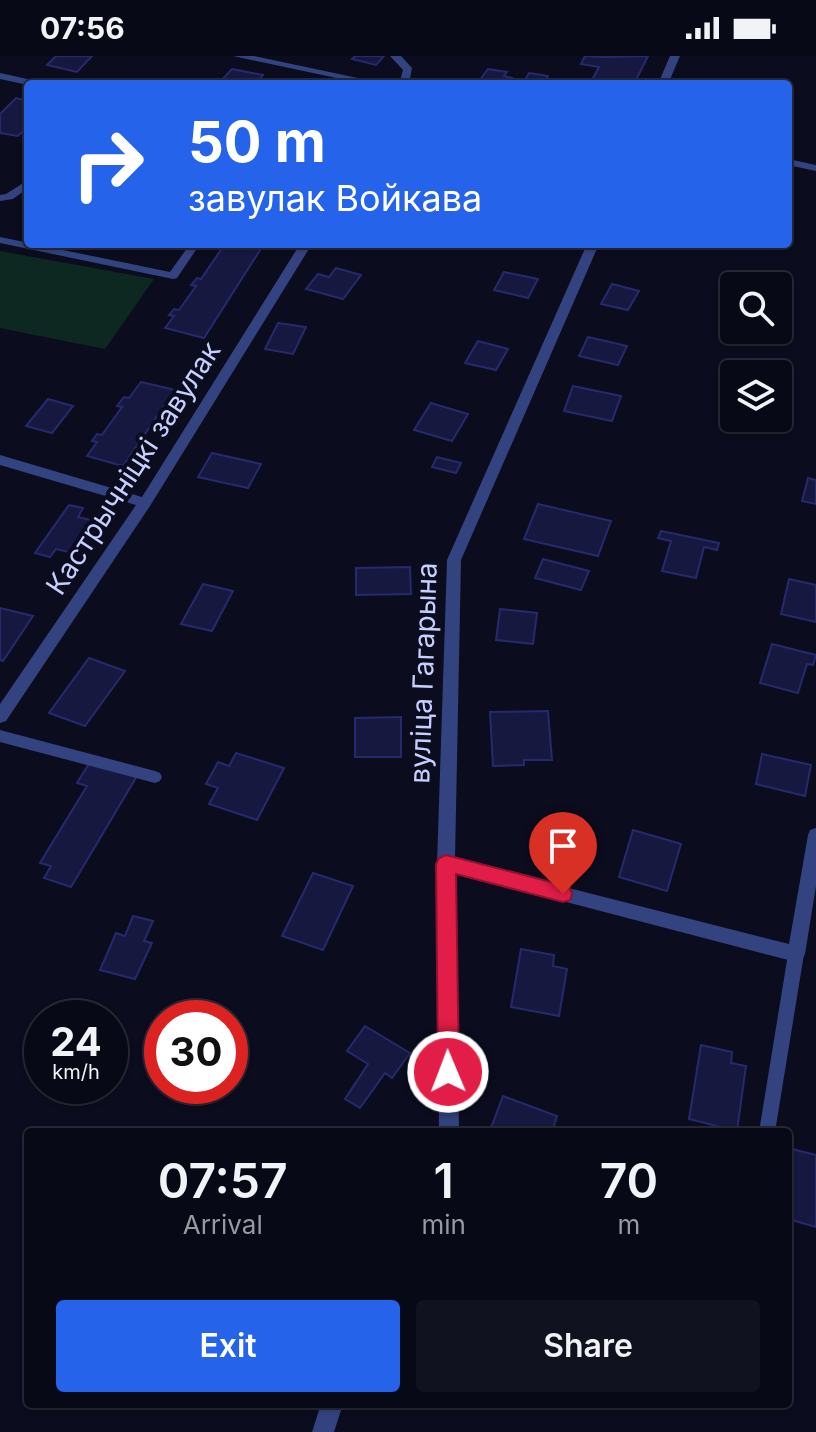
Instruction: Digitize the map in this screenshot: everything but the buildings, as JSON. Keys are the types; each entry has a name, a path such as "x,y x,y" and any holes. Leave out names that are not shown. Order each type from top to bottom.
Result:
{"street":[{"path":"238,56 361,80"},
{"path":"395,56 408,70 405,80"},
{"path":"665,80 675,56"},
{"path":"792,163 816,168"},
{"name":"Кастрычніцкі завулак","path":"0,717 145,503 304,248"},
{"name":"вуліца Гагарына","path":"449,1128 446,864 454,560 591,248"},
{"path":"0,460 145,503"},
{"path":"446,864 796,954 816,835"},
{"path":"323,1432 331,1408"}],"lane":[{"path":"0,76 24,81"},
{"path":"0,198 9,197 24,186"},
{"path":"0,240 24,245"},
{"path":"38,248 173,276 192,248"},
{"path":"0,736 155,777"},
{"path":"768,1128 796,954"}],"green space":[{"path":"0,251 154,279 105,349 0,328"}],"route":[{"path":"448,1072 446,864 563,894"}]}
